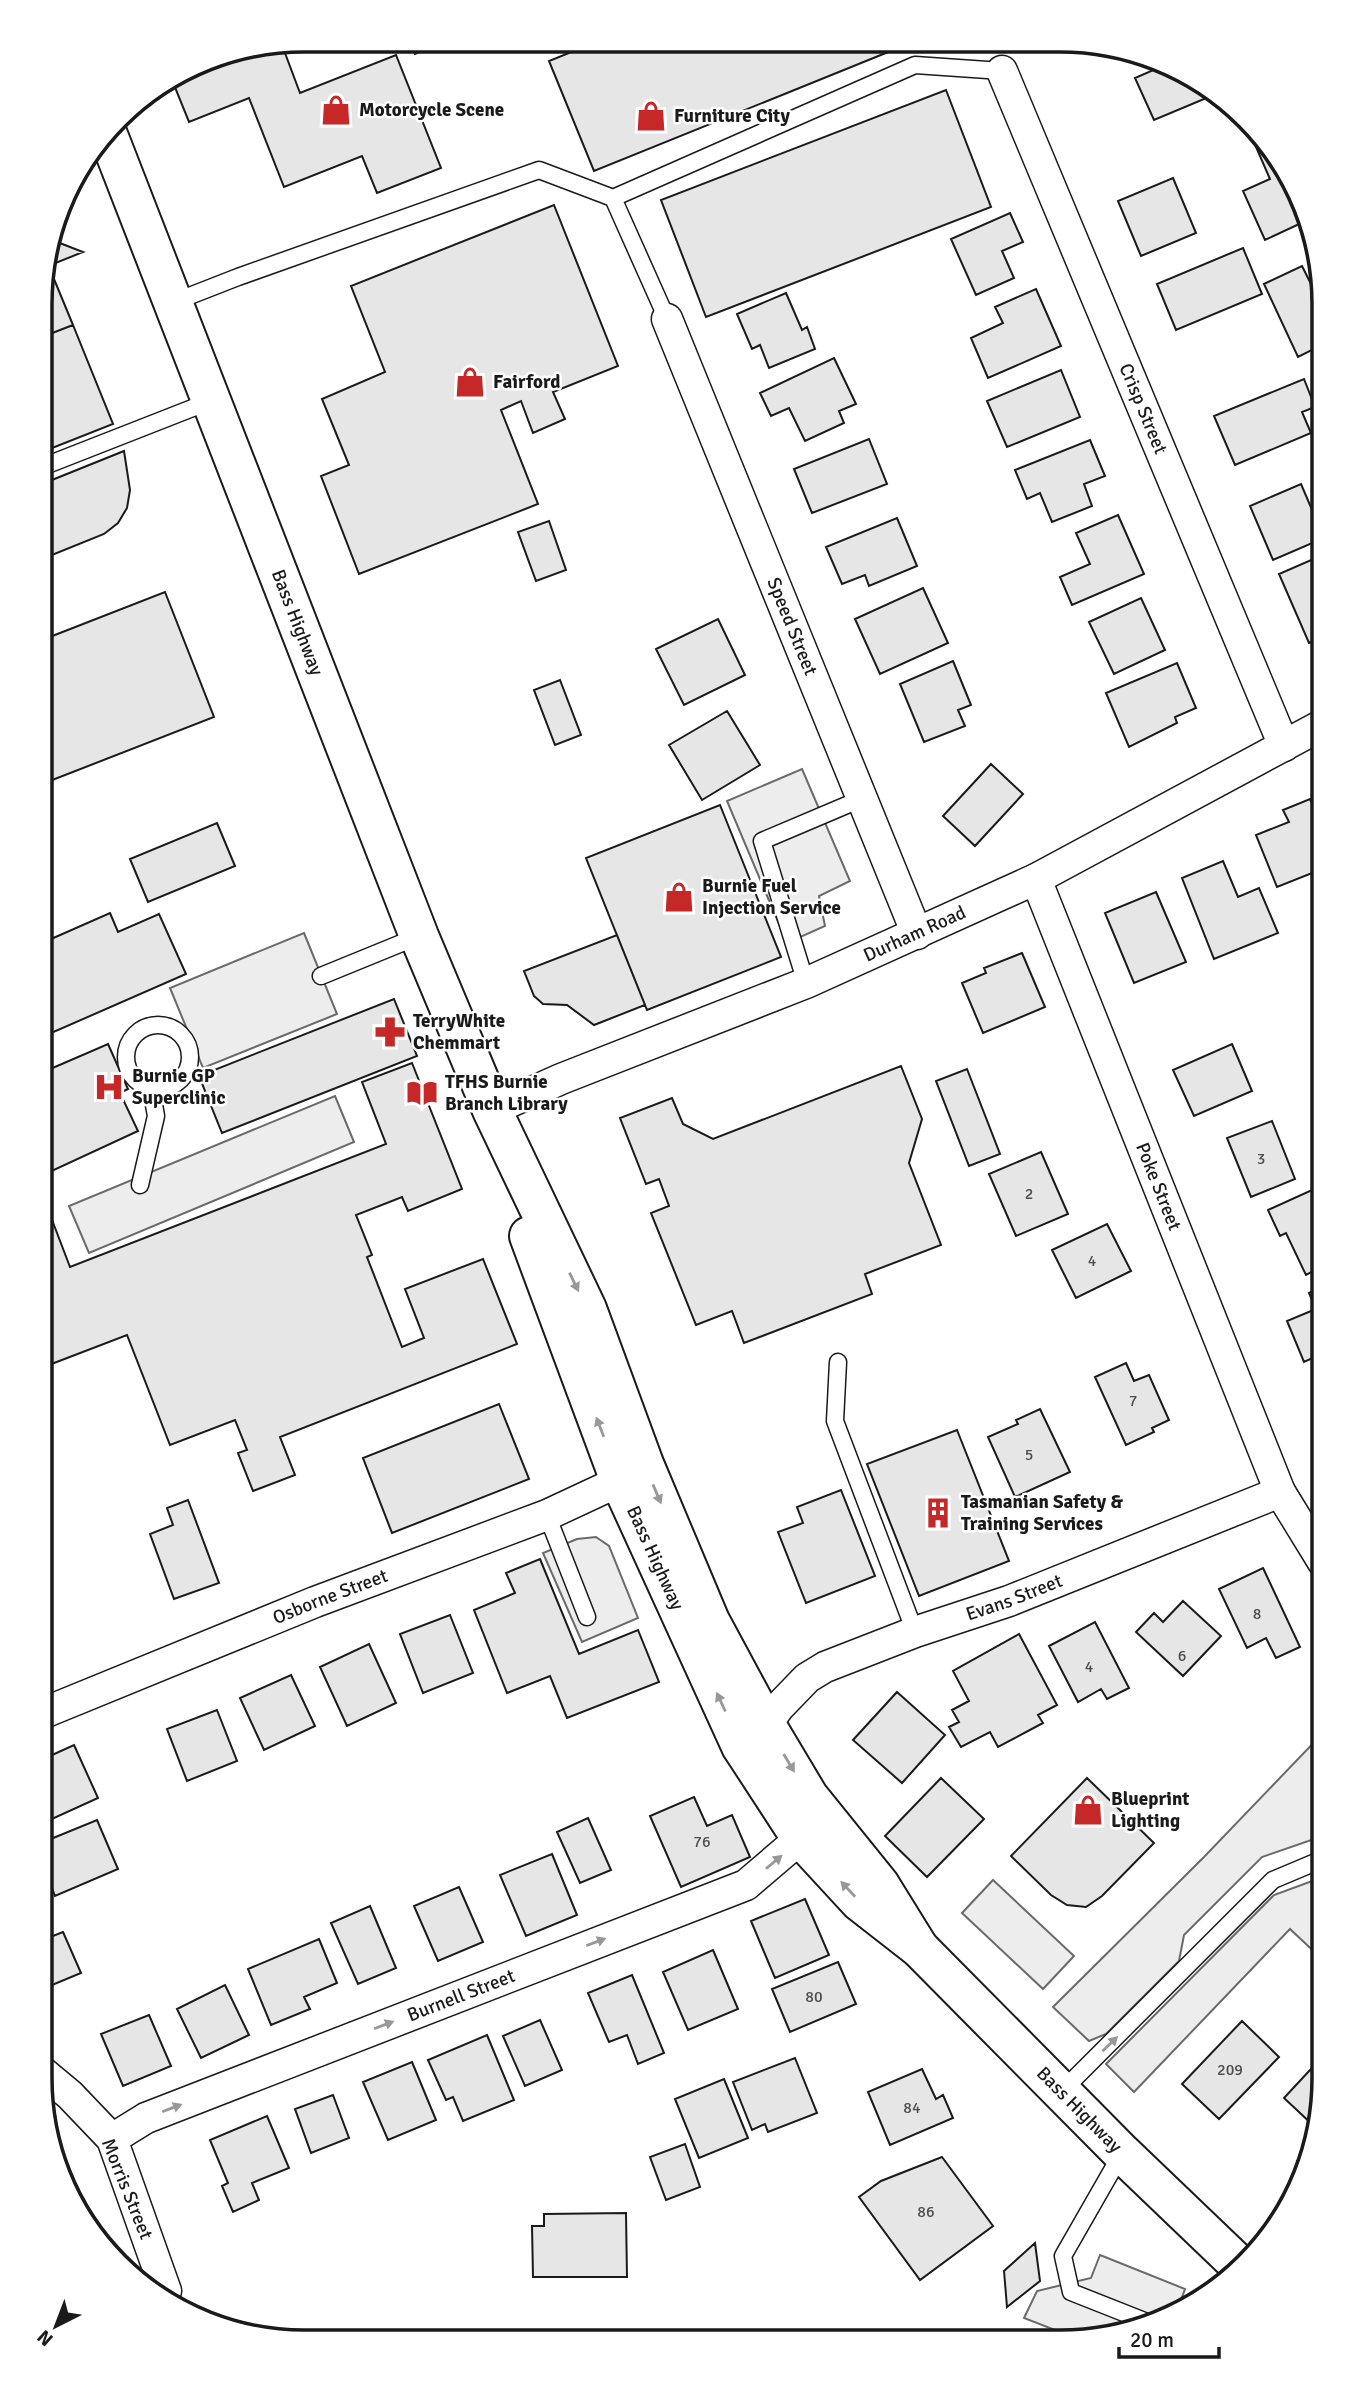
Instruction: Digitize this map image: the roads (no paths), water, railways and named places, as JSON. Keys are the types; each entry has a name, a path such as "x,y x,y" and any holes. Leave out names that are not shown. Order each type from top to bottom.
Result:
{"highway":[{"name":"Bass Highway","path":"111,143 419,936 492,1110 587,1310 644,1464 710,1621 809,1797 880,1885 919,1948"},
{"name":"Bass Highway","path":"492,1110 537,1261 620,1481 741,1746 801,1838 860,1902 919,1948 1122,2153 1234,2260"}],"street":[{"name":"Crisp Street","path":"1002,71 1284,746"},
{"name":"Speed Street","path":"667,319 917,934"},
{"name":"Durham Road","path":"492,1110 561,1079 806,983 1036,879 1312,731"},
{"name":"Poke Street","path":"1036,879 1280,1492 1312,1544"},
{"name":"Osborne Street","path":"52,1710 315,1602 547,1515 620,1481"},
{"name":"Evans Street","path":"766,1724 807,1678 825,1667 915,1632 1009,1601 1280,1492"},
{"name":"Burnell Street","path":"112,2139 146,2119 746,1885 801,1838"},
{"name":"Morris Street","path":"52,2080 112,2139 165,2287"}],"lane":[{"path":"174,302 539,170 613,198 915,65 1002,71"},
{"path":"613,198 667,319"},
{"path":"52,463 213,400"},
{"path":"806,983 762,841 861,799"},
{"path":"321,976 419,936"},
{"path":"141,1185 156,1116 151,1088 133,1077 128,1068 128,1047 141,1030 160,1025 171,1028 186,1041 190,1061 180,1080 172,1086 151,1088"},
{"path":"838,1362 835,1421 915,1632"},
{"path":"547,1515 587,1617"},
{"path":"1061,2092 1193,1963 1273,1880 1312,1864"},
{"path":"1122,2153 1063,2256 1071,2292 1136,2318"}],"place":[{"name":"Motorcycle Scene","path":"336,110"},
{"name":"Furniture City","path":"651,116"},
{"name":"Fairford","path":"470,382"},
{"name":"Burnie Fuel Injection Service","path":"679,897"},
{"name":"TerryWhite Chemmart","path":"390,1032"},
{"name":"Burnie GP Superclinic","path":"109,1087"},
{"name":"TFHS Burnie Branch Library","path":"422,1093"},
{"name":"Tasmanian Safety & Training Services","path":"938,1513"},
{"name":"Blueprint Lighting","path":"1088,1810"}]}
